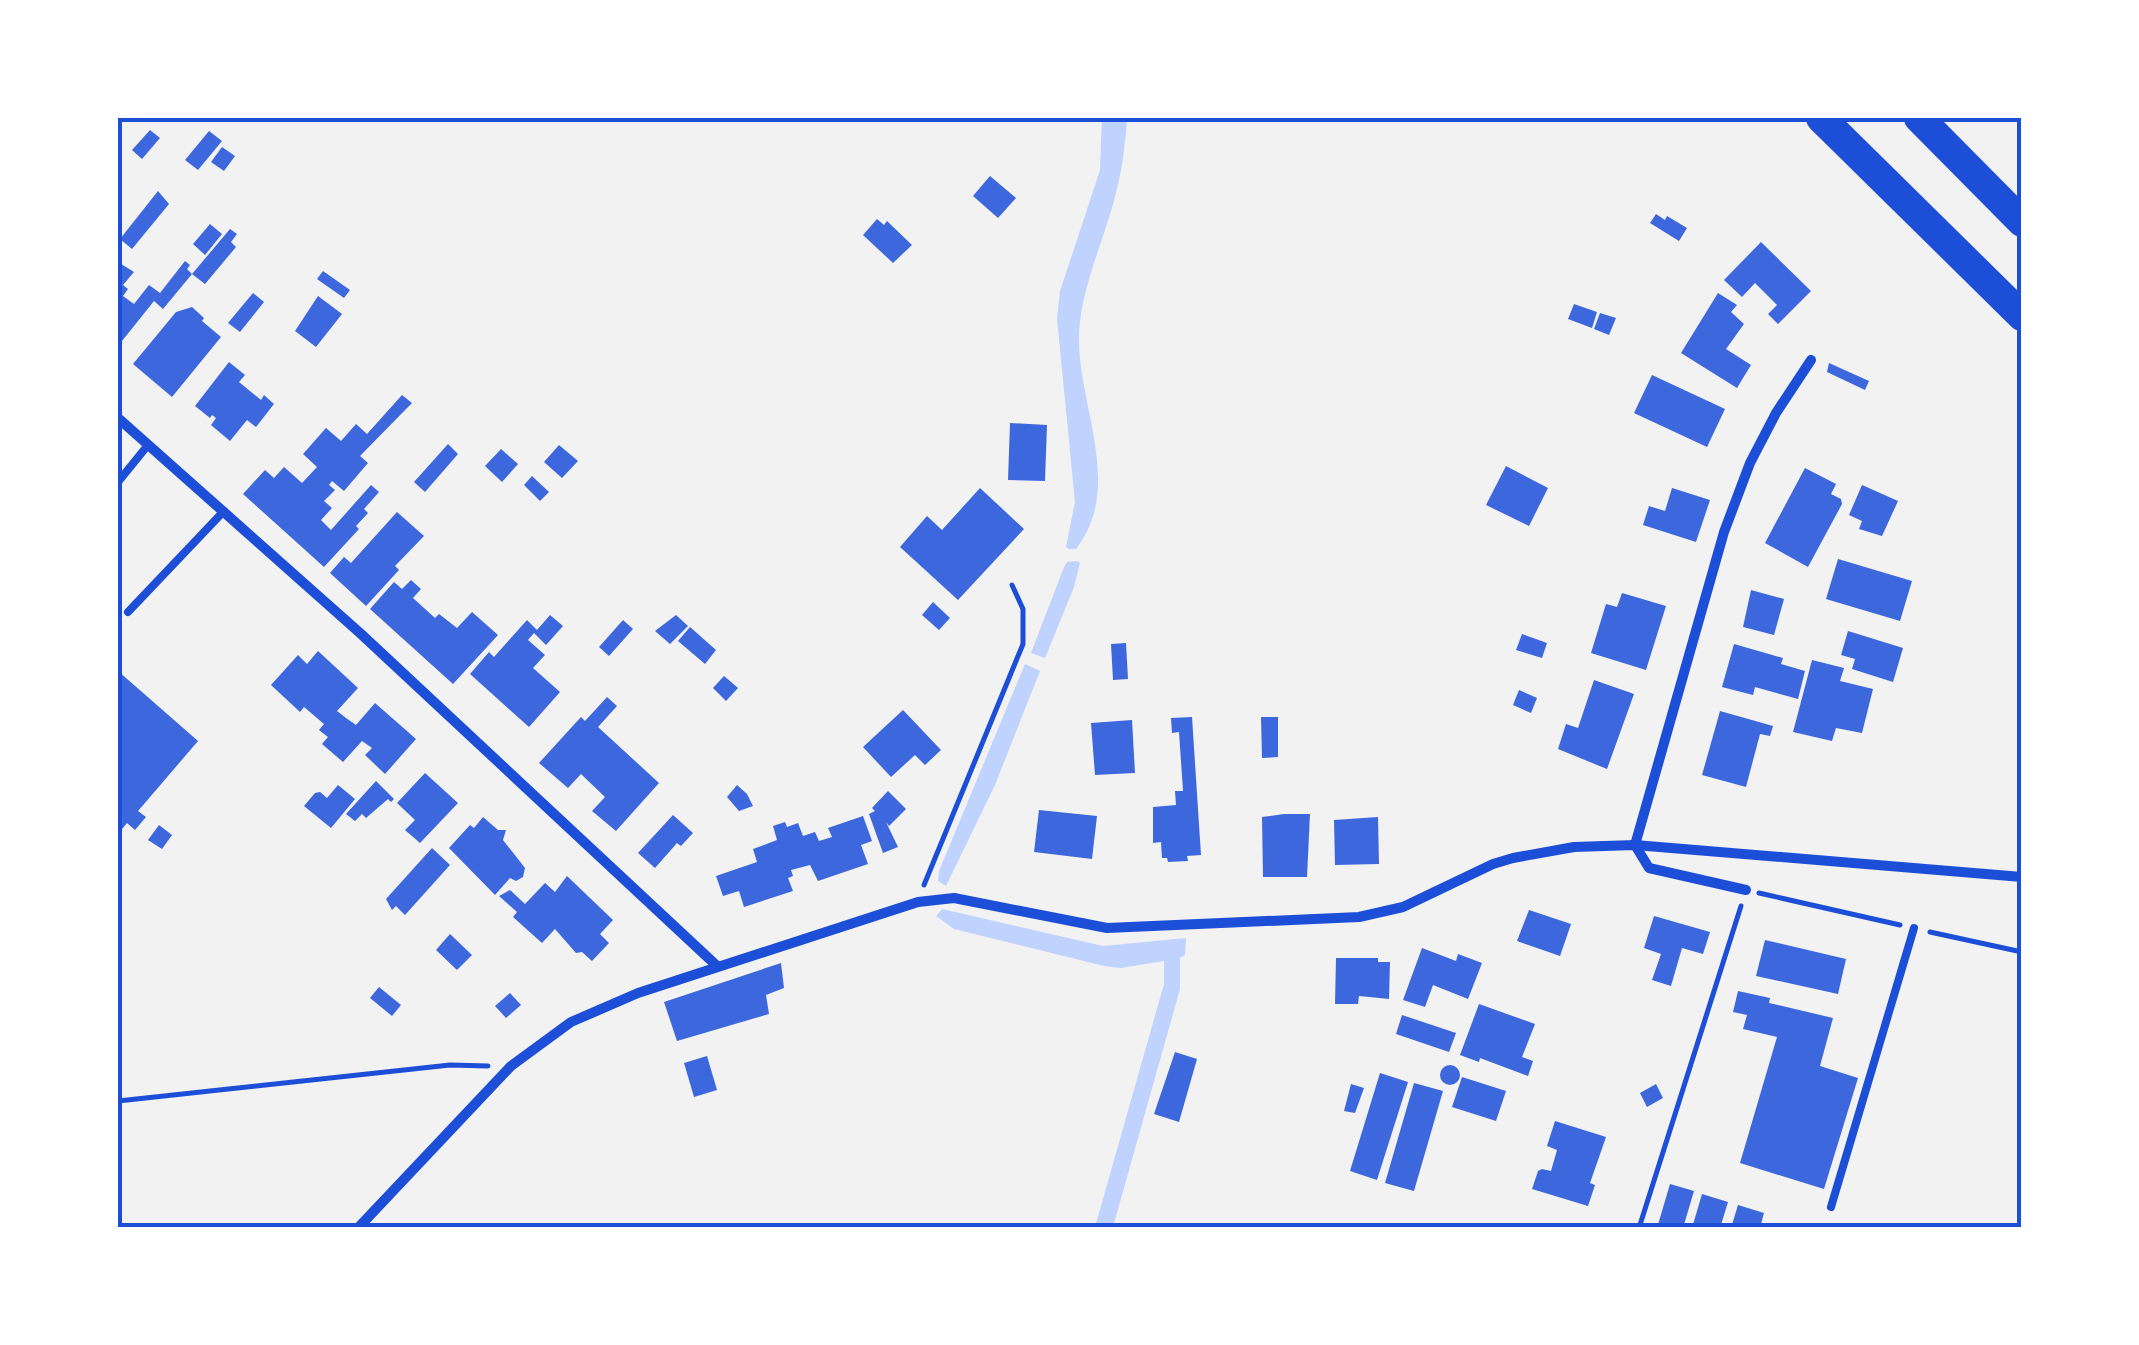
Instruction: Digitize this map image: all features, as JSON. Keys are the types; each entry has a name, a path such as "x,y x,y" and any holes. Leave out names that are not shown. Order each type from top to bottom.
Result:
{"highway":[{"path":"1822,118 2022,316"},
{"path":"1919,118 2022,222"}],"street":[{"path":"1746,890 1648,868 1635,844 1724,532 1759,446 1811,360"},
{"path":"118,418 360,633 717,966"},
{"path":"358,1228 511,1066 570,1022 638,993 918,902 954,898 1107,928 1359,917 1402,907 1492,864 1514,858 1574,847 1635,844 2022,876"}],"lane":[{"path":"118,482 148,445"},
{"path":"128,612 224,511"},
{"path":"1831,1207 1914,928"}],"path":[{"path":"918,902 1023,644 1023,609 1012,585"},
{"path":"1638,1228 1746,890 2022,952"},
{"path":"118,1102 450,1065 511,1066"}],"water":[{"path":"1102,118 1127,118 1117,188 1080,320 1080,361 1095,444 1097,498 1090,524 1076,549 1069,549 1066,547 1075,502 1057,319 1060,291 1100,170"},
{"path":"1067,562 1080,563 1074,587 1045,658 1031,653 1064,567"},
{"path":"1025,664 1040,671 995,785 946,886 938,881 939,871"},
{"path":"942,909 1103,946 1186,938 1185,955 1180,958 1180,989 1113,1227 1095,1227 1164,984 1164,961 1121,968 1104,966 954,929 936,916"}],"building":[{"path":"150,130 160,138 142,159 132,150"},
{"path":"209,131 222,141 198,170 185,160"},
{"path":"222,147 235,156 224,171 211,162"},
{"path":"990,176 1016,198 998,218 973,196"},
{"path":"158,191 169,204 132,249 120,239"},
{"path":"1656,214 1687,228 1679,241 1650,223"},
{"path":"877,219 884,225 887,221 912,245 893,263 863,235"},
{"path":"210,224 222,234 205,255 193,244"},
{"path":"230,229 237,234 231,242 236,247 205,284 192,274"},
{"path":"1761,242 1811,291 1778,324 1768,314 1777,305 1755,283 1742,297 1724,280"},
{"path":"185,261 192,274 163,309 154,301 118,346 118,262 134,272 123,285 128,289 123,296 134,304 149,285 160,293"},
{"path":"323,271 350,290 344,298 317,279"},
{"path":"253,293 264,302 240,332 228,323"},
{"path":"1718,293 1737,305 1731,312 1744,324 1726,349 1751,365 1737,388 1681,353"},
{"path":"318,296 342,314 316,347 295,331"},
{"path":"1574,304 1597,312 1592,328 1568,319"},
{"path":"192,307 221,337 172,397 133,364 176,312"},
{"path":"1600,313 1616,318 1609,335 1594,329"},
{"path":"229,362 245,375 239,382 261,400 264,395 274,404 256,427 247,420 230,441 211,425 216,418 195,406"},
{"path":"1829,363 1869,381 1865,390 1827,372"},
{"path":"1652,375 1725,409 1707,447 1634,413"},
{"path":"402,395 412,403 360,456 368,463 344,491 332,481 329,485 335,490 324,501 332,508 321,520 331,530 371,485 379,492 364,509 368,513 356,526 359,529 324,567 243,494 265,470 274,478 284,467 302,483 317,467 303,454 326,428 341,441 356,424 367,434"},
{"path":"1010,423 1047,425 1045,481 1008,480"},
{"path":"448,444 458,454 425,492 414,482"},
{"path":"559,445 578,461 562,478 544,462"},
{"path":"501,449 518,464 502,482 485,466"},
{"path":"1506,466 1548,488 1529,526 1486,505"},
{"path":"1805,468 1836,484 1831,494 1841,499 1842,504 1808,567 1765,543"},
{"path":"532,476 549,492 540,501 524,485"},
{"path":"1862,485 1898,501 1882,536 1859,529 1862,521 1849,515"},
{"path":"980,488 1024,529 958,600 900,547 927,516 942,530"},
{"path":"1672,488 1710,500 1696,542 1643,525 1649,506 1665,511"},
{"path":"397,512 424,536 395,566 399,570 366,606 330,573 344,557 351,563"},
{"path":"1838,559 1912,581 1900,621 1826,599"},
{"path":"411,580 421,589 413,598 435,618 439,614 457,628 472,612 498,635 453,684 370,609 394,582 402,589"},
{"path":"1751,590 1784,599 1774,635 1743,627"},
{"path":"1622,593 1666,606 1646,670 1591,653 1606,604 1617,607"},
{"path":"933,602 950,618 939,630 922,615"},
{"path":"550,615 563,626 546,645 534,633 528,640 545,655 533,668 560,692 529,727 470,674 489,652 494,657 527,620 537,630"},
{"path":"676,615 688,626 670,644 655,631"},
{"path":"623,620 633,629 609,656 599,647"},
{"path":"690,627 716,650 705,664 678,641"},
{"path":"1848,631 1903,648 1893,682 1852,669 1855,659 1841,655"},
{"path":"1522,634 1547,643 1542,658 1516,650"},
{"path":"1126,643 1128,679 1113,680 1111,644"},
{"path":"1734,644 1783,658 1781,664 1805,671 1798,699 1755,687 1753,695 1722,687"},
{"path":"318,651 358,688 337,711 356,725 375,703 416,739 385,774 365,755 372,748 362,741 343,762 322,744 328,737 319,730 324,724 304,707 300,712 271,685 298,655 307,664"},
{"path":"1812,660 1844,668 1840,681 1873,689 1862,733 1836,728 1832,741 1793,732"},
{"path":"118,671 198,741 138,811 146,817 135,830 127,823 118,834"},
{"path":"724,676 738,688 726,701 713,688"},
{"path":"1594,680 1634,694 1607,769 1558,749 1566,724 1578,728"},
{"path":"1519,690 1537,698 1531,713 1513,705"},
{"path":"607,697 617,706 598,727 659,783 616,831 592,811 605,797 581,774 568,788 539,763 581,717 585,721"},
{"path":"903,710 941,750 925,765 915,755 891,777 863,747"},
{"path":"1720,711 1773,726 1770,736 1760,734 1746,787 1702,775"},
{"path":"1192,717 1201,855 1187,856 1188,861 1168,862 1162,858 1161,842 1153,843 1153,807 1176,805 1175,791 1183,791 1179,732 1172,733 1171,718"},
{"path":"1261,717 1278,717 1278,757 1262,758"},
{"path":"1132,720 1135,773 1095,775 1091,723"},
{"path":"425,773 458,803 420,843 405,830 415,820 397,803"},
{"path":"376,781 394,799 355,821 346,814"},
{"path":"338,785 355,799 331,828 304,806 315,793 327,798"},
{"path":"737,785 753,806 739,811 727,797"},
{"path":"888,791 906,809 889,826 886,822 898,847 883,853 869,814"},
{"path":"1039,810 1097,816 1092,859 1034,852"},
{"path":"1310,814 1307,877 1263,877 1262,817"},
{"path":"673,815 693,833 681,846 677,843 655,868 638,853"},
{"path":"863,816 872,841 861,845 868,864 818,881 810,865 791,870 793,876 788,878 793,891 744,907 739,891 723,896 716,876 757,862 753,849 777,840 773,826 798,823 803,836 815,832 819,841 832,837 828,828"},
{"path":"483,817 498,830 506,830 503,840 525,868 523,877 516,881 510,878 495,895 449,848"},
{"path":"1378,817 1379,864 1335,865 1334,820"},
{"path":"159,825 172,835 162,849 148,840"},
{"path":"432,848 450,865 405,915 396,906 392,910 386,899"},
{"path":"567,876 613,920 600,934 609,943 592,961 582,952 576,953 555,929 542,943 513,917 517,912 499,896 510,890 525,904 545,883 555,892"},
{"path":"1529,910 1571,924 1560,956 1517,941"},
{"path":"1654,916 1710,932 1703,954 1682,948 1671,986 1652,980 1661,954 1644,948"},
{"path":"450,934 472,955 457,970 436,950"},
{"path":"1765,940 1846,959 1838,994 1756,976"},
{"path":"1422,948 1456,961 1458,954 1482,963 1468,999 1433,985 1425,1007 1403,1000"},
{"path":"1336,958 1378,958 1378,962 1390,962 1389,999 1359,996 1358,1004 1335,1004"},
{"path":"781,963 784,988 766,995 769,1014 677,1041 664,1002"},
{"path":"379,987 401,1005 392,1016 370,998"},
{"path":"1738,991 1770,998 1769,1003 1833,1018 1820,1066 1858,1078 1824,1189 1740,1163 1777,1037 1743,1029 1747,1015 1733,1012"},
{"path":"510,993 521,1005 506,1018 495,1006"},
{"path":"1479,1004 1535,1024 1522,1057 1533,1061 1528,1076 1480,1058 1479,1062 1460,1055"},
{"path":"1402,1015 1456,1033 1449,1052 1396,1034"},
{"path":"1175,1052 1197,1059 1179,1122 1154,1114"},
{"path":"707,1056 717,1090 694,1097 684,1063"},
{"path":"1446,1065 1454,1065 1460,1075 1454,1085 1446,1085 1440,1079 1440,1071"},
{"path":"1380,1073 1408,1082 1377,1180 1350,1171"},
{"path":"1462,1077 1506,1091 1496,1121 1452,1107"},
{"path":"1414,1083 1443,1091 1414,1191 1385,1183"},
{"path":"1351,1084 1364,1088 1355,1113 1344,1111"},
{"path":"1656,1084 1663,1098 1647,1107 1640,1093"},
{"path":"1555,1121 1606,1137 1590,1183 1595,1185 1588,1206 1532,1189 1538,1171 1551,1171 1557,1150 1547,1146"},
{"path":"1670,1184 1694,1191 1683,1228 1657,1228"},
{"path":"1702,1194 1728,1202 1720,1228 1692,1228"},
{"path":"1738,1205 1764,1213 1760,1228 1731,1228"}]}
